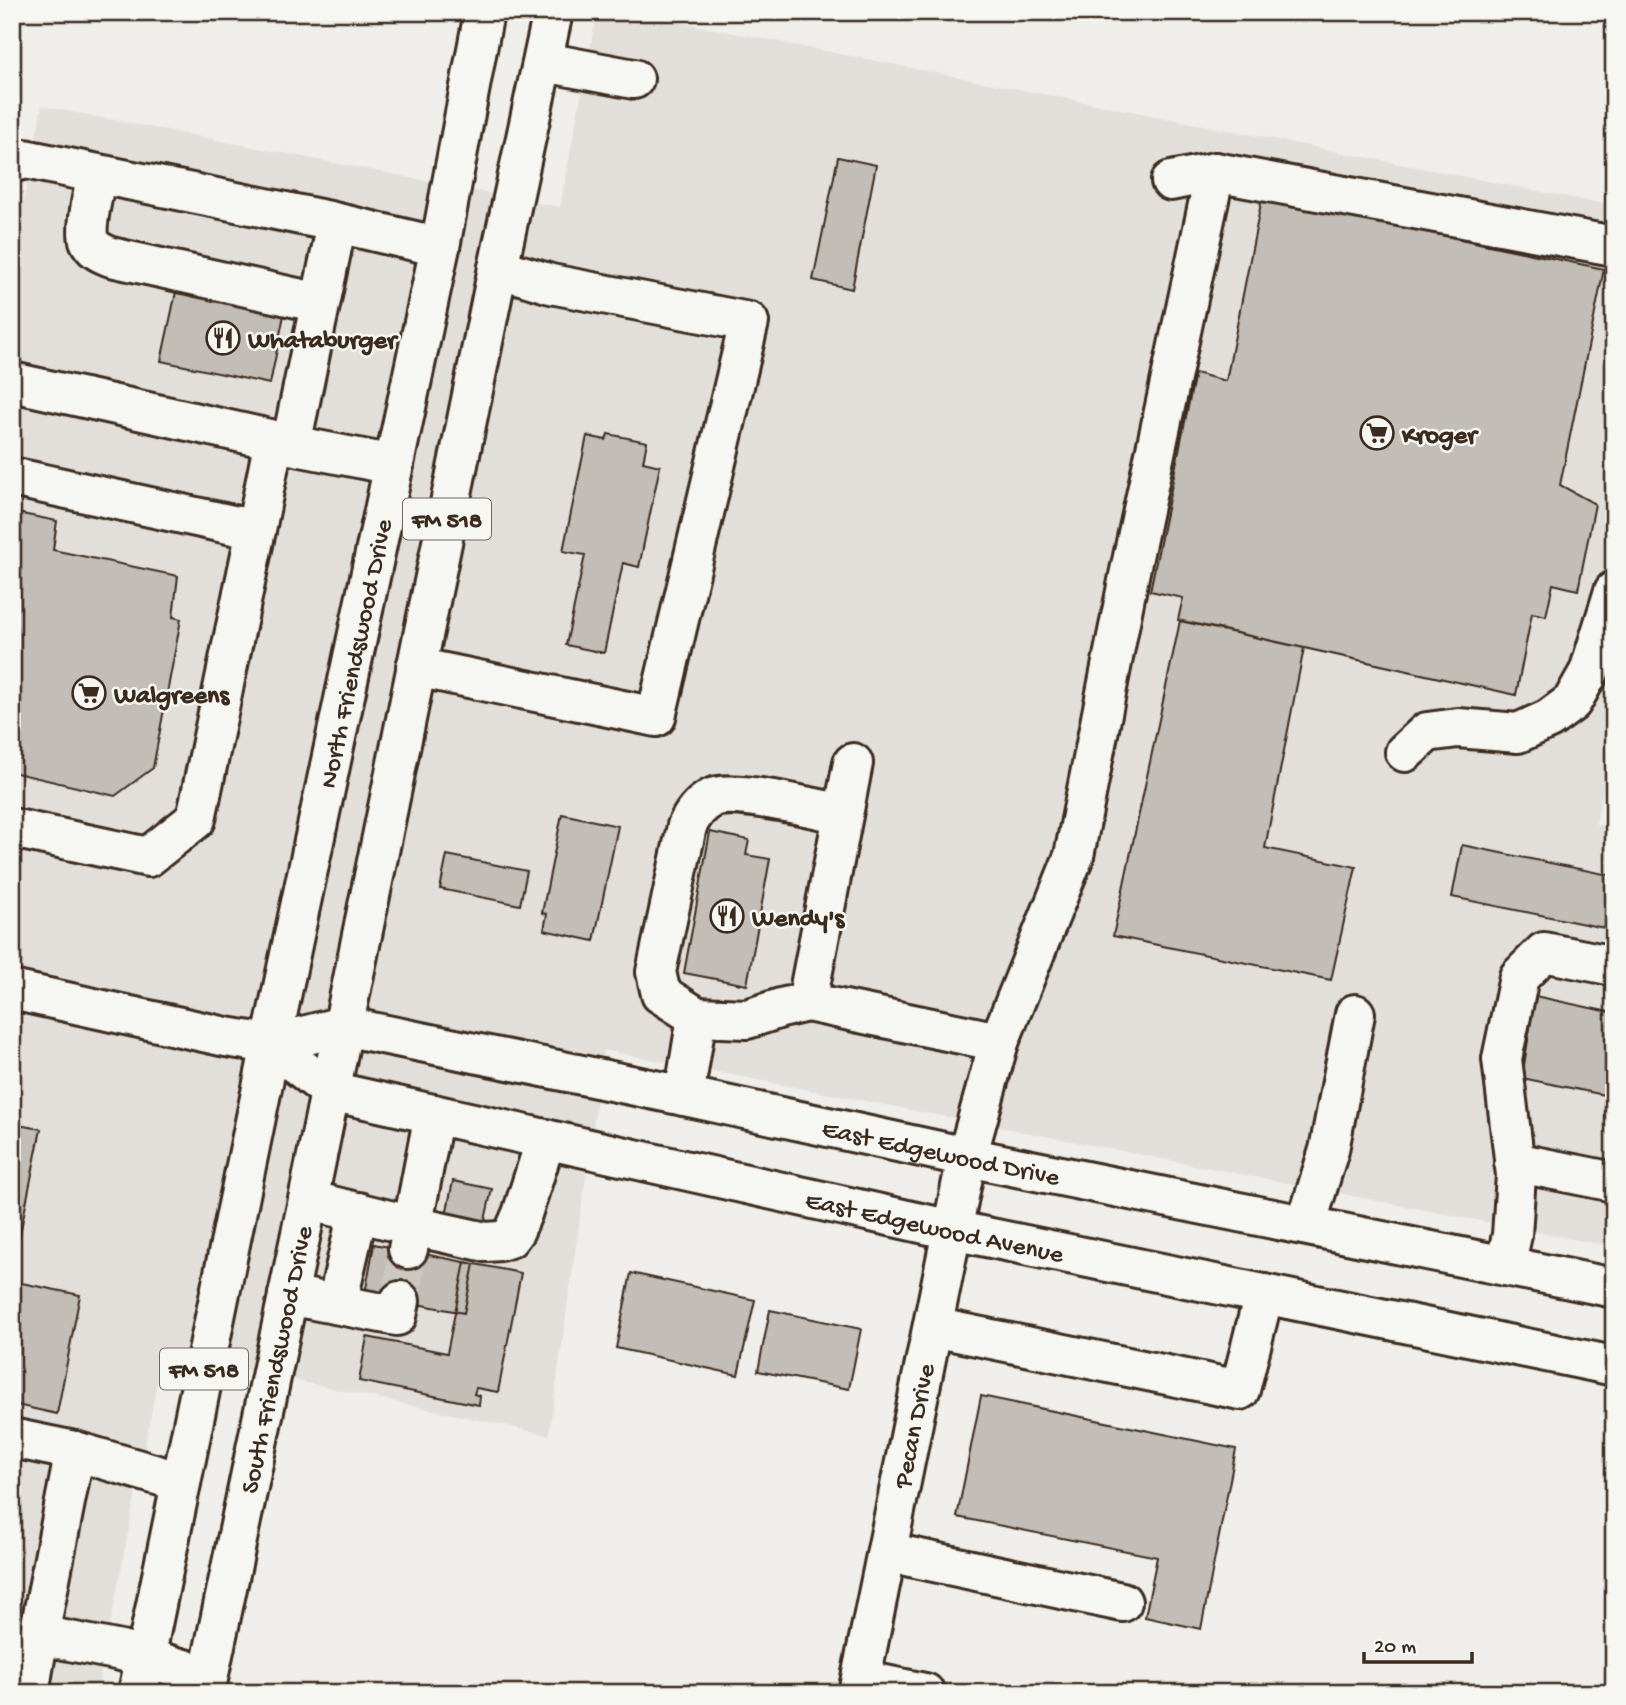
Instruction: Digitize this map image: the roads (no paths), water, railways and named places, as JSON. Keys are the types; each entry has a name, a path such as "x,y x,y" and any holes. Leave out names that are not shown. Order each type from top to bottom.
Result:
{"main road":[{"name":"North Friendswood Drive","path":"271,1044 440,247 484,12"},
{"name":"FM 518","path":"343,1026 553,12"},
{"path":"544,62 634,79"},
{"path":"16,154 97,174 440,247 551,284 749,322 656,717 416,667"},
{"path":"1171,181 1215,172 1614,246"},
{"name":"Pecan Drive","path":"859,1686 967,1157 999,1042 1073,856 1130,571 1215,172"},
{"path":"97,174 90,209 88,239 97,251 111,257 320,303"},
{"path":"12,828 148,857 196,819 256,530 320,303 337,223"},
{"path":"12,382 282,443 394,465"},
{"path":"12,477 256,530"},
{"path":"1405,752 1427,732 1458,728 1518,733 1549,719 1572,702 1589,671 1614,591"},
{"path":"807,1002 853,763"},
{"path":"843,814 736,794 714,796 696,808 687,826 656,972 661,994 697,1017 747,1019 807,1002 999,1042"},
{"path":"1505,1266 1512,1235 1516,1175 1502,1059 1520,977 1544,952 1614,966"},
{"path":"12,990 226,1037 271,1044"},
{"path":"1306,1225 1329,1150 1355,1014"},
{"path":"684,1096 697,1017"},
{"name":"East Edgewood Drive","path":"271,1044 343,1026 967,1157 1614,1288"},
{"name":"South Friendswood Drive","path":"207,1684 343,1026"},
{"name":"FM 518","path":"142,1675 271,1044"},
{"name":"East Edgewood Avenue","path":"271,1044 330,1091 953,1230 1614,1366"},
{"path":"411,1238 435,1114"},
{"path":"308,1200 358,1212 411,1238 500,1241 509,1238 515,1230 546,1139"},
{"path":"1514,1162 1614,1182"},
{"path":"337,1304 358,1212"},
{"path":"933,1327 1240,1390 1264,1294"},
{"path":"288,1295 397,1315 400,1301"},
{"path":"12,1437 75,1451 181,1482"},
{"path":"29,1693 75,1451"},
{"path":"887,1552 1122,1602"},
{"path":"39,1635 142,1675 207,1684"},
{"path":"859,1686 925,1693"}],"tunnel":[{"path":"400,1301 408,1250"}],"place":[{"name":"Whataburger","path":"223,338"},
{"name":"Kroger","path":"1377,433"},
{"name":"Walgreens","path":"89,693"},
{"name":"Wendy's","path":"727,916"}]}
